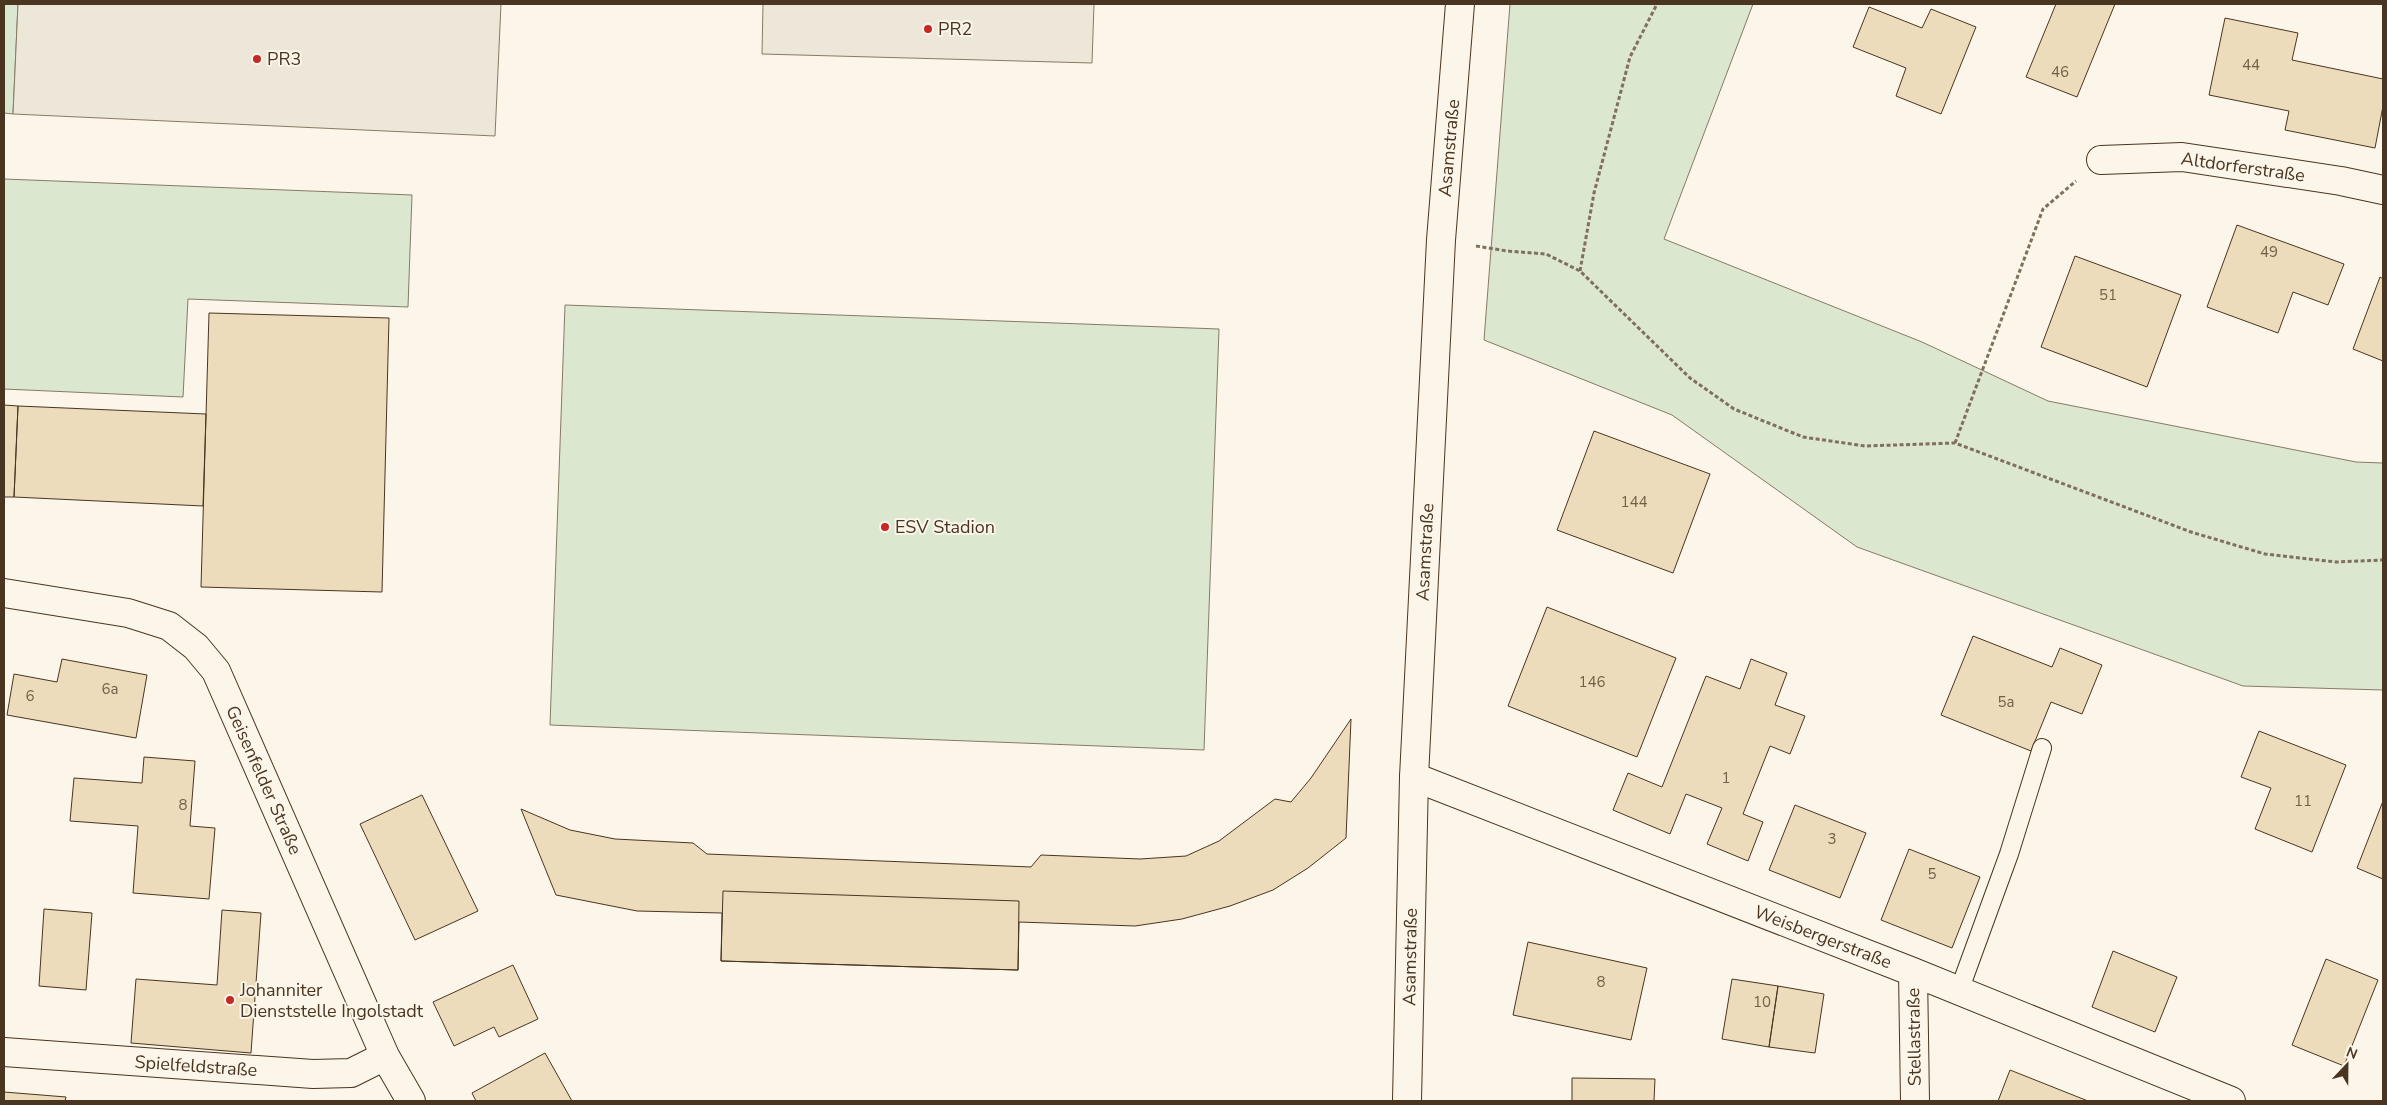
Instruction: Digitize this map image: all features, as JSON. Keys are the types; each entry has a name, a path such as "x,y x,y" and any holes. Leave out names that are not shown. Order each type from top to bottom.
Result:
{"street":[{"name":"Asamstraße","path":"1407,1101 1414,777 1441,240 1460,4"},
{"name":"Altdorferstraße","path":"2101,160 2182,157 2341,181 2383,190"},
{"name":"Geisenfelder Straße","path":"4,592 128,613 169,626 196,647 216,670 385,1056 411,1101"},
{"name":"Weisbergerstraße","path":"1414,777 1913,972 2231,1101"},
{"name":"Stellastraße","path":"1913,972 1915,1101"},
{"name":"Spielfeldstraße","path":"4,1052 312,1074 351,1072 385,1056"}],"lane":[{"path":"1959,991 2009,854 2042,748"}],"path":[{"path":"1580,271 1594,193 1630,57 1657,4"},
{"path":"1955,443 2043,209 2101,160"},
{"path":"1441,240 1507,251 1546,254 1580,271 1690,378 1734,409 1803,437 1865,446 1955,443 2191,532 2264,554 2336,562 2383,560"}],"green space":[{"path":"4,4 18,4 13,114 4,113"},
{"path":"1510,4 1753,4 1664,239 1922,342 2048,401 2356,462 2383,463 2383,690 2243,686 1857,547 1672,415 1484,340"},
{"path":"4,179 412,195 408,307 188,299 183,397 4,389"},
{"name":"ESV Stadion","path":"565,305 1219,329 1204,750 550,725"}],"shaded area":[{"name":"PR3","path":"18,4 501,4 495,136 13,114"},
{"name":"PR2","path":"763,4 1094,4 1092,63 762,54"}],"building":[{"path":"2056,4 2115,4 2077,97 2026,77"},
{"path":"1869,7 1922,28 1931,9 1976,27 1941,114 1896,96 1906,68 1853,47"},
{"path":"2225,18 2298,33 2292,60 2383,79 2383,106 2375,148 2285,130 2289,111 2209,95"},
{"path":"2237,225 2344,264 2328,305 2293,292 2278,333 2207,307"},
{"path":"2075,256 2181,295 2147,387 2041,347"},
{"path":"2380,277 2383,279 2383,361 2353,349"},
{"path":"209,313 389,318 382,592 201,587"},
{"path":"4,405 18,406 14,497 4,497"},
{"path":"18,406 206,414 203,506 14,497"},
{"path":"1594,431 1710,474 1673,573 1557,530"},
{"path":"1547,607 1676,658 1637,757 1508,706"},
{"path":"1973,636 2052,667 2060,648 2102,665 2082,714 2051,702 2031,751 1941,715"},
{"path":"62,659 147,675 136,738 7,715 14,674 57,682"},
{"path":"1751,659 1787,673 1775,705 1805,716 1790,754 1770,746 1743,814 1763,822 1748,861 1707,844 1722,808 1686,794 1670,834 1613,810 1628,773 1662,787 1706,676 1740,689"},
{"path":"1351,719 1346,838 1308,868 1273,890 1230,906 1182,919 1135,926 1019,922 1018,970 721,961 722,913 637,911 556,895 521,809 570,830 615,839 693,843 707,854 1031,867 1041,855 1140,859 1186,856 1219,841 1275,799 1291,802 1311,778"},
{"path":"2259,731 2346,765 2312,852 2255,829 2271,788 2241,777"},
{"path":"144,757 195,761 190,826 215,828 209,899 133,893 138,826 70,821 74,778 142,783"},
{"path":"422,795 478,911 415,940 360,824"},
{"path":"2383,801 2383,879 2357,868"},
{"path":"1795,805 1866,833 1840,898 1769,870"},
{"path":"1909,849 1980,877 1952,948 1881,920"},
{"path":"723,891 1019,901 1018,970 721,961"},
{"path":"44,909 92,913 86,990 39,986"},
{"path":"222,910 261,913 251,1053 131,1043 136,979 217,985"},
{"path":"1528,942 1647,968 1631,1040 1513,1015"},
{"path":"2113,951 2177,977 2155,1032 2092,1007"},
{"path":"2326,959 2378,980 2344,1066 2292,1045"},
{"path":"513,965 538,1019 499,1037 494,1027 454,1046 433,1002"},
{"path":"1732,979 1778,986 1769,1047 1722,1039"},
{"path":"1778,986 1824,994 1815,1053 1769,1047"},
{"path":"545,1053 572,1101 476,1101 472,1093"},
{"path":"2010,1070 2088,1101 1998,1101"},
{"path":"1572,1078 1655,1079 1654,1101 1572,1101"},
{"path":"4,1092 66,1097 65,1101 4,1101"}],"place":[{"name":"PR2","path":"928,29"},
{"name":"PR3","path":"257,59"},
{"name":"ESV Stadion","path":"885,527"},
{"name":"Johanniter Dienststelle Ingolstadt","path":"230,1000"}]}
